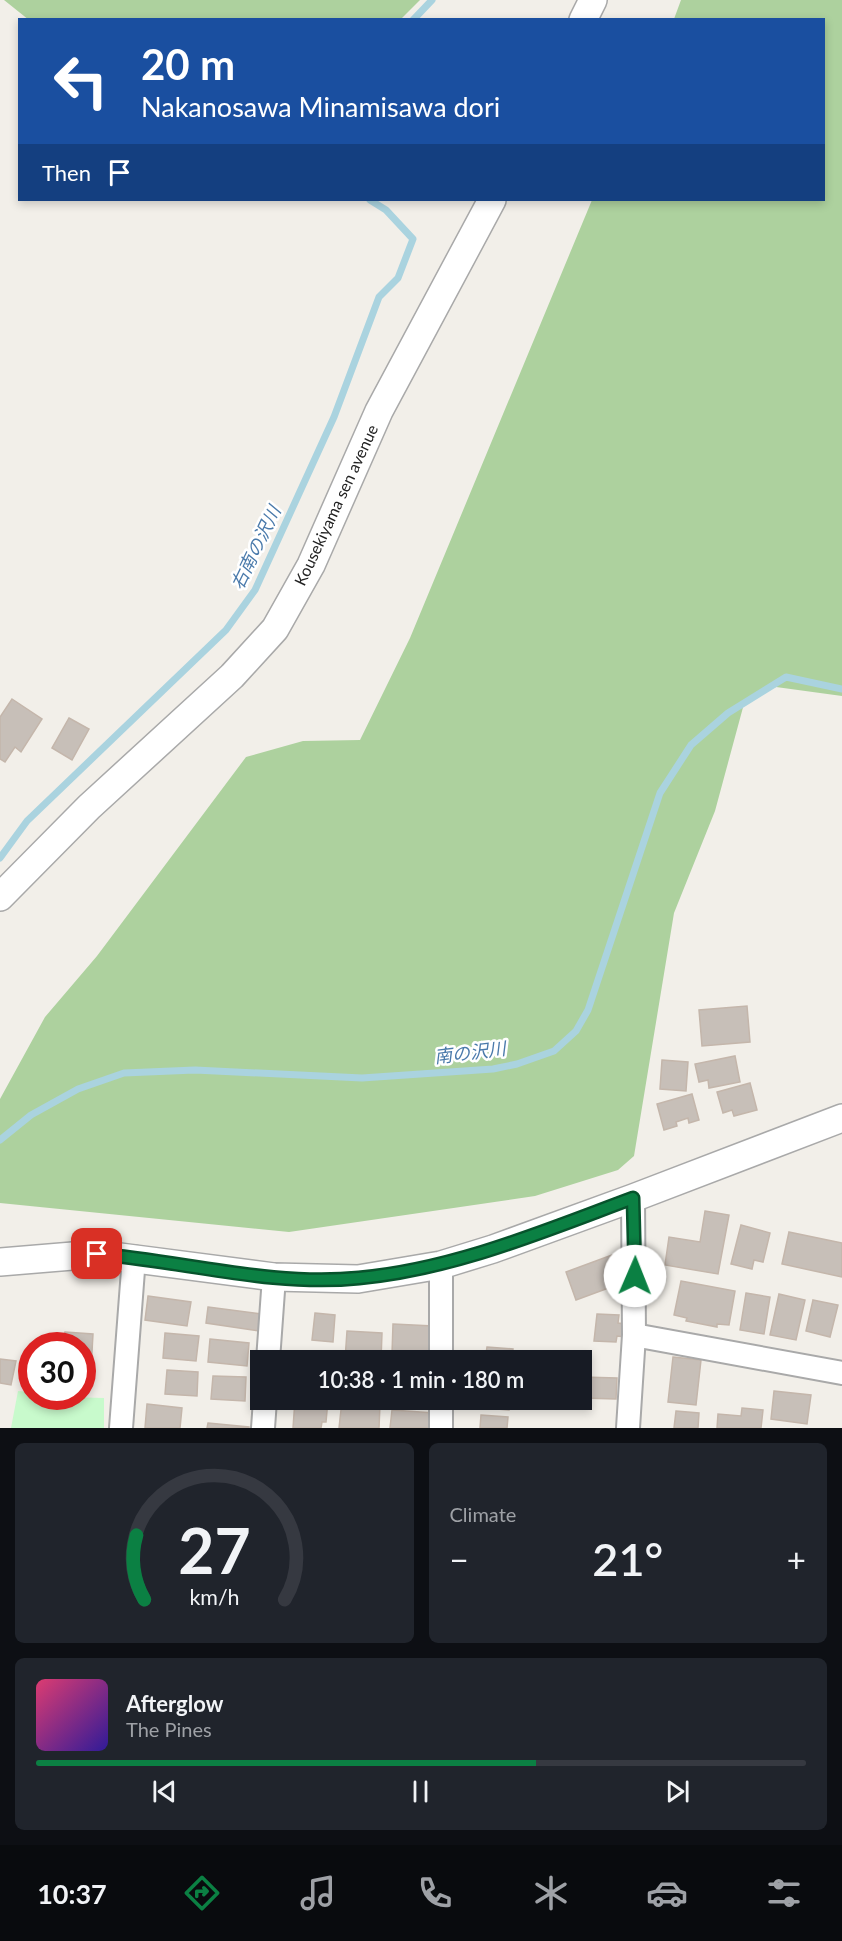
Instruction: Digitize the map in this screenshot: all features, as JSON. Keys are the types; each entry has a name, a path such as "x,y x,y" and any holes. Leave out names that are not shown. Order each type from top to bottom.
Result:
{"street":[{"path":"584,18 593,0"},
{"name":"Kousekiyama sen avenue","path":"0,897 89,807 232,676 275,629 311,566 379,411 491,201"},
{"path":"0,1262 97,1254 134,1257 273,1278 358,1279 441,1265 492,1250 842,1118"},
{"path":"628,1428 634,1335 636,1237 633,1198"},
{"path":"120,1428 134,1257"},
{"path":"441,1265 441,1350"},
{"path":"269,1350 273,1278"},
{"path":"634,1335 842,1373"},
{"path":"263,1428 264,1410"},
{"path":"441,1410 441,1428"}],"green space":[{"path":"4,0 420,0 402,18 26,18"},
{"path":"681,0 842,0 842,696 776,687 745,700 715,811 674,913 634,1156 618,1170 535,1196 289,1232 0,1203 0,1099 45,1017 97,956 246,757 303,741 360,740 410,638 592,201 825,201 825,18 674,18"},
{"path":"18,1391 18,1410 96,1410 96,1398 104,1398 104,1428 11,1428"}],"building":[{"path":"12,699 42,719 21,752 15,747 5,762 0,759 0,717"},
{"path":"69,718 89,729 72,760 52,748"},
{"path":"747,1006 750,1042 702,1046 699,1010"},
{"path":"735,1056 740,1082 709,1088 708,1080 699,1082 695,1064"},
{"path":"662,1060 688,1062 686,1091 660,1089"},
{"path":"750,1083 757,1110 734,1116 732,1110 723,1113 717,1092"},
{"path":"692,1094 699,1120 689,1123 688,1118 676,1122 677,1126 664,1130 657,1104"},
{"path":"705,1211 729,1215 718,1274 665,1265 669,1237 700,1242"},
{"path":"741,1225 770,1233 763,1262 754,1260 752,1269 731,1264"},
{"path":"789,1232 842,1243 842,1277 782,1264"},
{"path":"612,1255 622,1283 576,1300 566,1272"},
{"path":"681,1281 735,1291 729,1325 717,1324 717,1327 686,1321 687,1318 674,1315"},
{"path":"746,1293 770,1297 764,1334 740,1330"},
{"path":"779,1294 805,1300 796,1340 770,1335"},
{"path":"148,1296 191,1302 187,1326 145,1320"},
{"path":"813,1300 838,1305 830,1337 806,1331"},
{"path":"208,1307 261,1314 259,1331 206,1323"},
{"path":"315,1313 335,1315 333,1342 312,1340"},
{"path":"597,1314 619,1315 618,1323 626,1324 625,1337 617,1336 616,1342 594,1341"},
{"path":"393,1324 433,1326 431,1350 392,1350"},
{"path":"347,1331 382,1333 381,1350 346,1350"},
{"path":"165,1333 199,1336 196,1361 163,1358"},
{"path":"210,1339 249,1343 247,1366 208,1362"},
{"path":"487,1347 513,1349 513,1350 487,1350"},
{"path":"673,1357 701,1360 696,1405 668,1402"},
{"path":"0,1359 16,1361 11,1385 0,1383"},
{"path":"167,1370 198,1372 197,1396 165,1394"},
{"path":"213,1376 246,1377 245,1401 211,1399"},
{"path":"592,1377 617,1378 616,1399 592,1398"},
{"path":"774,1391 811,1395 807,1424 771,1419"},
{"path":"147,1404 182,1408 180,1428 145,1428"},
{"path":"742,1408 763,1410 761,1428 717,1428 718,1414 741,1416"},
{"path":"294,1410 327,1410 326,1422 322,1422 321,1428 293,1428"},
{"path":"341,1410 380,1410 379,1428 339,1428"},
{"path":"392,1410 434,1413 433,1428 390,1428"},
{"path":"676,1411 699,1413 698,1428 674,1428"},
{"path":"481,1415 508,1417 507,1428 480,1428"},
{"path":"208,1423 249,1427 249,1428 207,1428"}],"waterway":[{"name":"右南の沢川","path":"415,18 432,0"},
{"name":"右南の沢川","path":"0,858 27,821 226,630 255,590 334,417 379,297 398,278 413,239 386,210 372,201"},
{"name":"南の沢川","path":"0,1140 31,1115 78,1089 124,1073 195,1070 362,1078 493,1069 517,1064 554,1051 576,1031 588,1010 660,793 691,745 728,713 786,677 842,689"}],"route":[{"path":"97,1254 134,1257 273,1278 358,1279 441,1265 492,1250 633,1198 636,1237 635,1276"}]}
